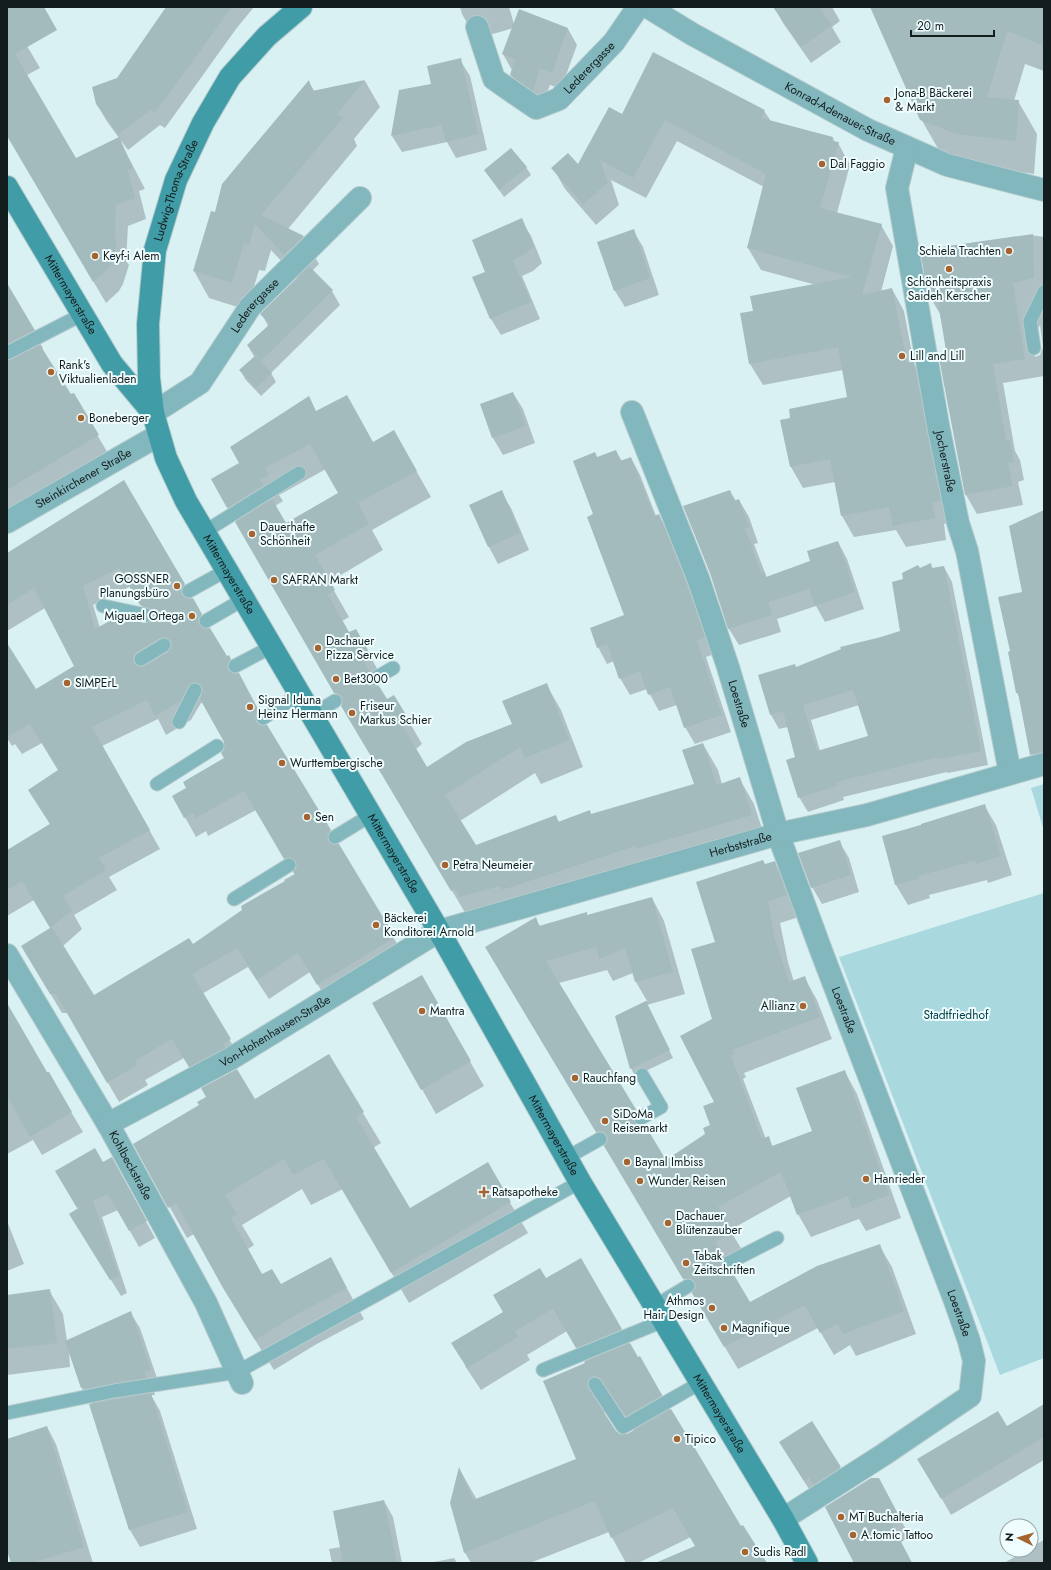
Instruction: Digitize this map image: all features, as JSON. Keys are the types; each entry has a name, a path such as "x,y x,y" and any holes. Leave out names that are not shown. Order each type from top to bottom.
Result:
{"main road":[{"name":"Ludwig-Thoma-Straße","path":"153,413 149,378 148,324 155,250 176,180 203,123 230,77 267,36 302,7"},
{"name":"Mittermayerstraße","path":"7,187 112,364 153,413 166,458 186,501 439,931 580,1182 783,1519 807,1563"}],"street":[{"name":"Lederergasse","path":"477,27 494,80 536,108 559,99 614,42 638,7"},
{"name":"Konrad-Adenauer-Straße","path":"648,7 692,34 868,130 947,165 1044,190"},
{"name":"Jocherstraße","path":"907,148 897,188 938,425 958,523 967,550 1010,773"},
{"name":"Lederergasse","path":"153,413 200,383 250,307 360,198"},
{"name":"Loestraße","path":"632,412 698,578 728,667 778,834 955,1301 969,1341 974,1361 970,1396 883,1455 783,1519"},
{"name":"Steinkirchener Straße","path":"7,522 159,435"},
{"name":"Herbststraße","path":"439,931 778,834 867,815 1044,764"},
{"name":"Von-Hohenhausen-Straße","path":"108,1124 230,1059 439,931"},
{"name":"Kohlbeckstraße","path":"7,955 108,1124 206,1303 240,1377"}],"lane":[{"path":"1034,348 1030,321 1044,292"},
{"path":"7,353 83,314"},
{"path":"204,532 299,473"},
{"path":"188,591 227,570"},
{"path":"206,621 244,599"},
{"path":"103,606 146,615"},
{"path":"141,658 164,646"},
{"path":"235,666 271,647"},
{"path":"374,679 393,668"},
{"path":"179,722 195,690"},
{"path":"263,718 300,694"},
{"path":"312,715 334,701"},
{"path":"157,784 217,746"},
{"path":"335,837 371,815"},
{"path":"234,899 289,865"},
{"path":"641,1118 661,1107 642,1075"},
{"path":"566,1158 600,1139"},
{"path":"7,1413 114,1391 240,1377 580,1182"},
{"path":"728,1264 777,1238"},
{"path":"543,1370 659,1314 688,1286"},
{"path":"595,1384 623,1427 700,1382"}],"green space":[{"path":"1044,784 1044,831 1031,788"},
{"name":"Stadtfriedhof","path":"1044,893 1044,1358 1000,1375 839,957"}],"building":[{"path":"7,7 44,7 57,30 15,54 76,158 119,137 133,168 128,170 135,198 116,205 115,239 117,243 112,263 107,270 93,282 7,136"},
{"path":"166,7 232,7 155,113 151,110 118,134 96,104 92,87 117,78"},
{"path":"773,7 819,7 832,25 801,47"},
{"path":"870,7 1044,7 1044,46 1007,31 987,97 1019,100 1016,141 956,134 920,120"},
{"path":"519,9 568,28 552,73 540,68 533,91 510,75 515,59 502,54"},
{"path":"653,52 765,110 761,118 833,137 832,141 839,142 820,208 882,224 862,295 892,288 907,363 914,362 941,500 932,502 935,518 893,526 889,507 841,516 830,459 790,467 780,420 790,418 789,409 847,397 838,347 749,364 740,313 753,311 750,296 852,277 747,248 766,174 665,120 633,178 600,160 608,183 583,204 551,168 568,153 578,164 609,107 622,114"},
{"path":"461,58 478,134 446,142 441,125 391,136 399,90 431,84 427,66"},
{"path":"309,80 312,91 365,80 337,114 343,118 261,215 304,236 284,255 255,224 249,245 244,243 232,283 193,271 211,211 215,212 222,184"},
{"path":"511,148 527,167 499,190 484,170"},
{"path":"522,218 534,246 524,255 513,260 531,302 490,319 472,277 485,272 472,240"},
{"path":"634,229 650,278 614,291 597,242"},
{"path":"1033,234 1034,278 1013,283 1025,359 993,364 1006,441 1010,440 1014,462 1008,463 1013,486 965,495 939,358 947,357 937,295 928,296 920,250"},
{"path":"309,266 333,290 261,361 247,345 270,324 260,314"},
{"path":"7,284 34,330 7,344"},
{"path":"40,345 71,394 74,393 99,435 7,490 7,361"},
{"path":"255,356 272,373 256,388 239,370"},
{"path":"513,392 526,426 492,438 480,404"},
{"path":"347,395 373,442 394,430 417,471 358,503 369,524 315,555 335,590 328,595 349,632 356,629 369,652 362,657 370,672 367,675 367,683 374,687 379,686 387,699 394,695 408,718 401,723 427,767 466,742 512,724 502,701 547,683 569,740 525,758 520,747 445,795 476,845 556,815 558,822 590,810 591,814 694,784 682,750 703,743 717,785 740,777 752,815 636,849 635,846 502,890 500,886 460,897 455,889 451,891 341,706 343,701 342,697 334,693 235,522 272,499 286,523 338,493 310,444 265,468 269,475 260,480 264,485 227,508 211,479 239,463 230,447 309,396 316,411"},
{"path":"616,450 620,461 631,457 654,516 659,514 686,582 705,637 697,640 722,715 684,728 670,687 648,695 640,671 619,679 607,644 597,648 590,628 624,615 587,517 593,514 573,461 595,452 597,457"},
{"path":"124,480 185,584 181,590 182,595 188,599 193,598 202,614 198,621 199,625 206,629 210,628 227,656 229,655 231,659 227,665 228,670 234,674 239,673 259,711 256,715 256,722 260,725 267,725 331,830 328,834 328,841 332,844 339,844 395,937 317,985 298,953 257,980 237,948 192,974 231,1039 223,1044 225,1048 189,1067 172,1039 135,1061 137,1065 107,1083 56,994 50,994 21,946 50,928 22,881 7,890 7,850 50,824 28,790 58,770 30,724 7,737 7,643 36,689 74,666 34,588 7,605 7,553","holes":["119,568 140,605 151,609 154,617 149,622 145,623 117,617 95,629 83,586","160,638 168,638 172,644 168,652 145,666 141,667 134,663 133,659 137,652","195,682 202,686 203,690 200,699 224,742 224,749 221,753 224,758 183,782 186,788 172,796 184,818 194,813 196,818 244,791 284,859 289,857 296,861 296,868 293,872 295,874 241,906 242,910 193,944 189,938 94,995 52,927 50,928 72,910 63,896 106,870 99,858 150,830 92,727 147,700 155,716 181,701 188,686"]},
{"path":"502,490 520,533 488,547 469,505"},
{"path":"730,490 734,501 739,499 749,527 745,528 761,573 764,572 766,577 810,561 807,551 838,541 855,592 815,606 809,589 768,602 772,615 728,629 710,573 683,506"},
{"path":"1044,510 1044,752 1030,755 1018,693 1016,693 1008,652 1010,651 998,597 1022,592 1009,526"},
{"path":"931,563 932,568 944,566 981,751 938,759 938,757 836,782 837,786 798,798 786,760 795,757 783,711 770,715 758,675 795,664 796,667 841,649 840,647 900,631 892,582 903,579 902,573 918,565 920,568","holes":["853,690 868,736 817,751 803,705"]},
{"path":"985,804 1001,856 976,864 975,861 918,876 919,879 895,885 882,836"},
{"path":"840,840 851,875 811,888 798,853"},
{"path":"763,860 765,864 775,861 787,895 768,901 775,939 789,982 805,976 820,1017 732,1050 734,1054 731,1056 762,1139 769,1136 772,1146 812,1131 796,1088 845,1070 889,1195 852,1209 848,1196 797,1215 781,1172 718,1207 733,1232 715,1242 724,1257 720,1262 721,1266 724,1270 731,1270 750,1302 817,1266 880,1244 904,1311 843,1334 837,1324 820,1333 805,1305 724,1347 692,1293 695,1289 695,1282 688,1278 683,1279 604,1146 608,1140 607,1135 600,1131 596,1132 485,947 536,917 539,926 587,912 587,915 652,897 673,972 635,982 625,948 599,959 596,947 546,961 637,1111 633,1117 634,1122 640,1126 645,1125 666,1160 705,1134 703,1128 710,1125 703,1106 714,1102 680,1036 712,1019 691,949 715,942 696,882"},
{"path":"422,975 471,1061 421,1090 372,1003"},
{"path":"646,1001 670,1050 630,1069 615,1016"},
{"path":"7,1003 72,1112 30,1137 7,1096"},
{"path":"329,1054 364,1112 356,1117 410,1208 488,1162 511,1202 391,1273 324,1159 293,1175 284,1159 225,1195 237,1214 231,1218 262,1274 272,1269 281,1284 331,1257 347,1288 297,1314 255,1340 223,1288 176,1203 168,1208 133,1144 199,1105 197,1102 206,1097 201,1088 237,1069 255,1099"},
{"path":"95,1148 103,1162 112,1157 147,1221 129,1231 108,1194 93,1201 119,1276 110,1280 69,1214 86,1203 77,1208 55,1171"},
{"path":"581,1258 622,1329 576,1348 553,1309 515,1331 518,1337 467,1368 451,1343 503,1312 493,1295 540,1268 546,1278"},
{"path":"50,1289 57,1343 7,1349 7,1295"},
{"path":"131,1311 151,1370 144,1372 146,1378 84,1389 84,1387 81,1388 65,1341"},
{"path":"630,1343 638,1357 640,1356 662,1395 626,1416 599,1377 594,1376 590,1378 587,1384 588,1388 616,1431 620,1434 627,1434 671,1409 741,1526 743,1525 767,1563 655,1563 695,1546 673,1508 611,1538 595,1501 464,1553 450,1503 459,1467 473,1500 576,1459 543,1381"},
{"path":"151,1393 188,1512 129,1530 89,1404"},
{"path":"1044,1404 1044,1437 941,1499 917,1459 998,1411 1007,1426"},
{"path":"812,1421 841,1467 813,1485 809,1477 804,1481 779,1442"},
{"path":"47,1426 84,1547 32,1563 11,1563 7,1551 7,1439"},
{"path":"871,1478 879,1478 897,1512 888,1517 912,1563 854,1563 825,1507"},
{"path":"384,1500 397,1563 343,1563 333,1511"}],"place":[{"name":"Jona-B Bäckerei & Markt","path":"887,100"},
{"name":"Dal Faggio","path":"822,164"},
{"name":"Schiela Trachten","path":"1009,251"},
{"name":"Keyf-i Alem","path":"95,256"},
{"name":"Schönheitspraxis Saideh Kerscher","path":"949,269"},
{"name":"Lill and Lill","path":"902,356"},
{"name":"Rank's Viktualienladen","path":"51,372"},
{"name":"Boneberger","path":"81,418"},
{"name":"Dauerhafte Schönheit","path":"252,534"},
{"name":"SAFRAN Markt","path":"274,580"},
{"name":"GOSSNER Planungsbüro","path":"177,586"},
{"name":"Miguael Ortega","path":"192,616"},
{"name":"Dachauer Pizza Service","path":"318,648"},
{"name":"Bet3000","path":"336,679"},
{"name":"SIMPErL","path":"67,683"},
{"name":"Signal Iduna Heinz Hermann","path":"250,707"},
{"name":"Friseur Markus Schier","path":"352,713"},
{"name":"Wurttembergische","path":"282,763"},
{"name":"Sen","path":"307,817"},
{"name":"Petra Neumeier","path":"445,865"},
{"name":"Bäckerei Konditorei Arnold","path":"376,925"},
{"name":"Allianz","path":"803,1006"},
{"name":"Mantra","path":"422,1011"},
{"name":"Rauchfang","path":"575,1078"},
{"name":"SiDoMa Reisemarkt","path":"605,1121"},
{"name":"Baynal Imbiss","path":"627,1162"},
{"name":"Hanrieder","path":"866,1179"},
{"name":"Wunder Reisen","path":"640,1181"},
{"name":"Ratsapotheke","path":"484,1192"},
{"name":"Dachauer Blütenzauber","path":"668,1223"},
{"name":"Tabak Zeitschriften","path":"686,1263"},
{"name":"Athmos Hair Design","path":"712,1308"},
{"name":"Magnifique","path":"724,1328"},
{"name":"Tipico","path":"677,1439"},
{"name":"MT Buchalteria","path":"841,1517"},
{"name":"A.tomic Tattoo","path":"853,1535"},
{"name":"Sudis Radl","path":"745,1552"}]}
